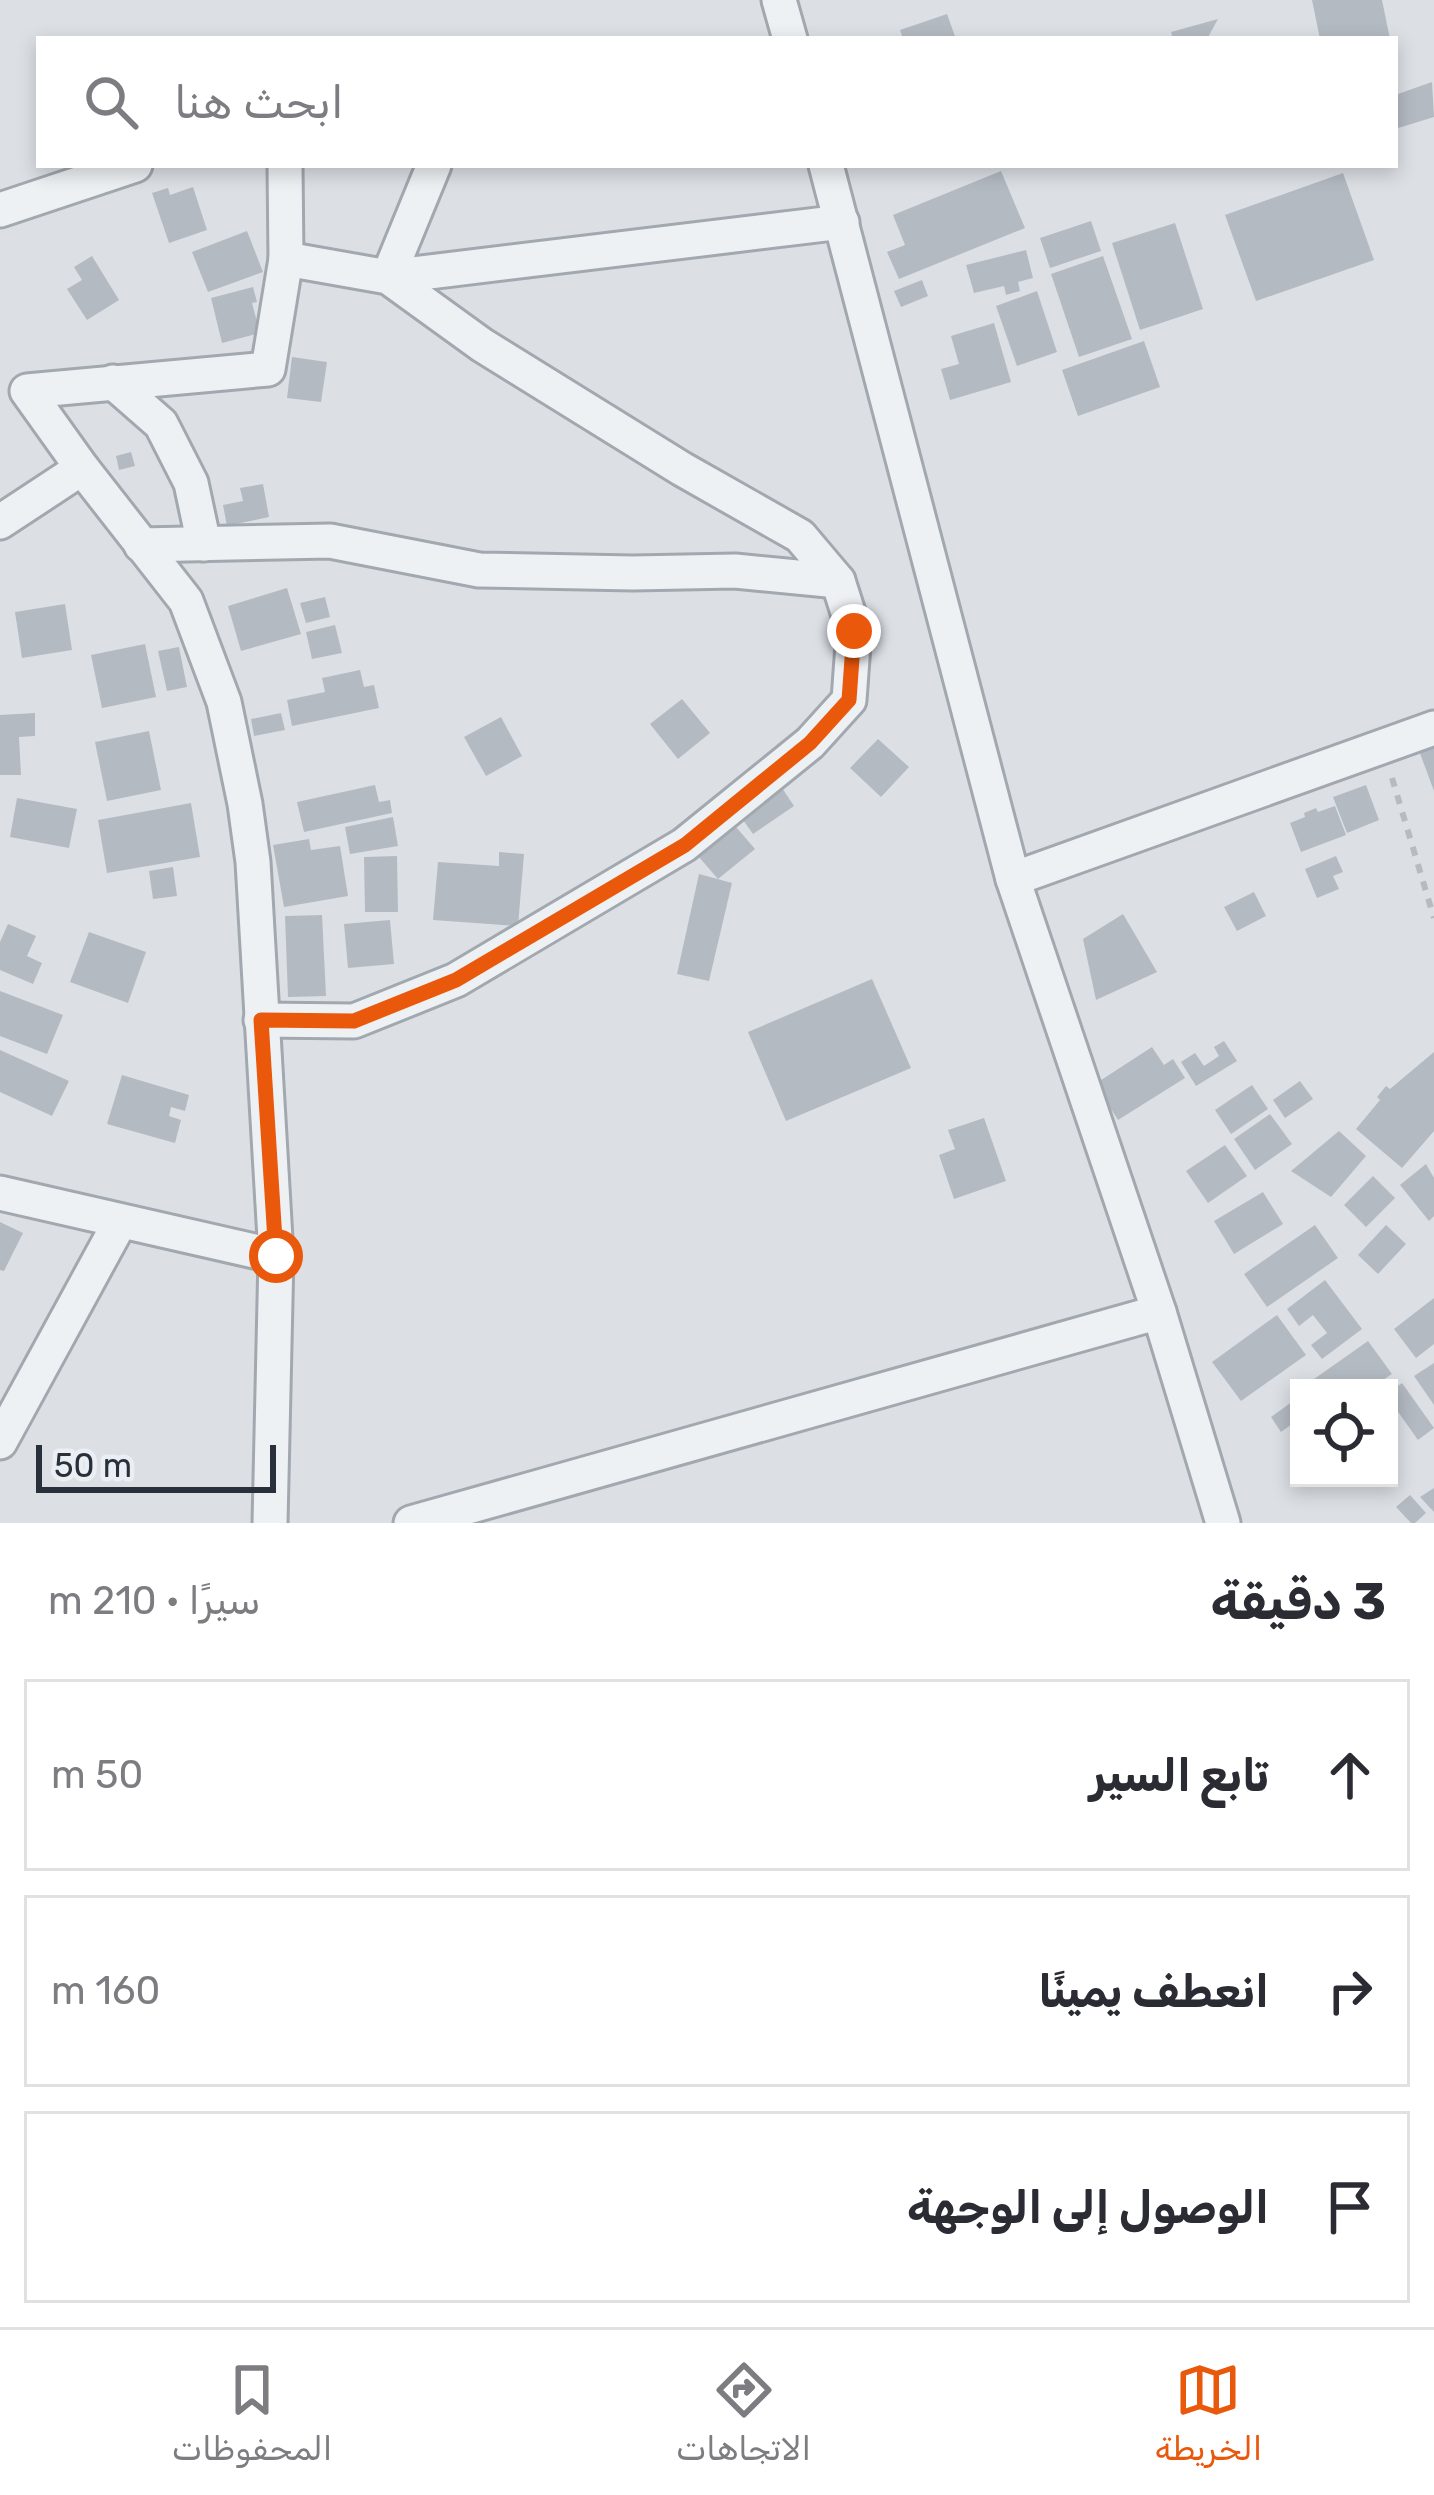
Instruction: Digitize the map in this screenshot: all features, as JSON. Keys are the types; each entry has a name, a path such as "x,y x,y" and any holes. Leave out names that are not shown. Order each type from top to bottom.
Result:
{"street":[{"path":"779,0 789,36"},
{"path":"0,210 126,168"},
{"path":"270,1523 276,1256 253,862 224,702 186,601 28,391 268,369 286,260 284,168"},
{"path":"388,277 433,168"},
{"path":"827,168 1013,879 1159,1312 1223,1523"},
{"path":"286,260 388,277 842,222"},
{"path":"261,1020 354,1021 456,980 685,845 810,743 849,700 854,631 838,581 800,536 682,469 482,344 388,277"},
{"path":"113,382 160,424 191,482 204,544"},
{"path":"0,521 82,468"},
{"path":"141,544 331,541 479,570 736,572 838,581"},
{"path":"1013,879 1434,728"},
{"path":"0,1192 276,1256"},
{"path":"0,1442 120,1222"},
{"path":"411,1523 1159,1312"}],"path":[{"path":"1382,745 1434,918"}],"building":[{"path":"1312,0 1382,0 1389,36 1319,36"},
{"path":"947,14 955,36 902,36 900,30"},
{"path":"1218,19 1209,36 1172,36 1171,32"},
{"path":"1432,82 1434,117 1398,128 1398,94"},
{"path":"1001,171 1025,228 899,279 887,252 905,245 893,215"},
{"path":"1343,173 1374,260 1256,301 1225,215"},
{"path":"193,187 207,230 169,243 152,193 168,188 170,195"},
{"path":"1091,221 1101,251 1050,268 1040,238"},
{"path":"1175,223 1203,309 1140,330 1112,243"},
{"path":"247,231 263,272 208,292 192,252"},
{"path":"1026,250 1033,278 1018,282 1020,291 1006,295 1004,286 974,293 966,265"},
{"path":"92,256 119,300 87,320 67,289 82,280 74,267"},
{"path":"1103,256 1132,339 1079,357 1051,274"},
{"path":"922,280 928,296 901,307 894,291"},
{"path":"253,287 260,333 222,343 211,298"},
{"path":"1037,291 1057,352 1017,366 996,306"},
{"path":"994,323 1011,382 950,400 941,369 959,364 951,336"},
{"path":"1144,341 1160,387 1078,416 1062,370"},
{"path":"292,357 327,362 321,402 287,398"},
{"path":"131,452 135,466 119,470 116,456"},
{"path":"263,484 269,517 227,526 223,505 243,501 240,488"},
{"path":"287,588 301,634 241,651 228,606"},
{"path":"325,597 330,617 306,623 300,603"},
{"path":"65,604 72,650 22,658 15,612"},
{"path":"335,625 342,653 312,659 306,632"},
{"path":"145,644 156,697 102,708 91,655"},
{"path":"179,647 187,687 167,691 158,651"},
{"path":"360,670 364,687 374,685 379,708 292,726 287,700 325,692 322,678"},
{"path":"682,699 710,733 678,759 650,724"},
{"path":"35,713 35,736 19,737 21,775 0,775 0,715"},
{"path":"281,713 285,730 254,736 251,719"},
{"path":"501,717 522,756 486,776 464,737"},
{"path":"149,731 161,790 107,801 95,742"},
{"path":"878,739 909,767 881,797 850,768"},
{"path":"1434,742 1434,791 1418,748"},
{"path":"375,785 379,802 390,800 392,813 304,832 297,802"},
{"path":"1366,785 1379,820 1347,833 1333,797"},
{"path":"782,788 794,806 753,834 741,817"},
{"path":"17,798 77,809 69,848 10,837"},
{"path":"191,803 200,857 107,873 98,820"},
{"path":"1335,806 1346,835 1301,852 1290,823 1316,808 1318,812"},
{"path":"393,817 398,846 350,854 345,827"},
{"path":"736,827 755,849 718,879 699,857"},
{"path":"309,839 311,850 340,846 348,896 284,907 273,845"},
{"path":"499,852 524,854 518,926 433,920 438,862 499,866"},
{"path":"397,856 398,912 365,912 364,857"},
{"path":"1336,856 1343,872 1333,876 1339,889 1317,898 1305,869"},
{"path":"173,867 177,896 153,899 149,871"},
{"path":"699,874 732,883 709,981 677,974"},
{"path":"1254,892 1266,916 1237,931 1224,907"},
{"path":"1123,914 1157,972 1096,1000 1083,939"},
{"path":"322,915 326,996 288,997 285,916"},
{"path":"390,920 394,964 348,968 344,924"},
{"path":"8,924 36,936 27,956 42,963 33,984 0,970 0,942"},
{"path":"89,932 146,952 128,1003 70,982"},
{"path":"872,979 911,1068 786,1121 748,1032"},
{"path":"0,991 63,1015 47,1054 0,1036"},
{"path":"1224,1041 1237,1061 1196,1086 1181,1062 1195,1053 1204,1066 1219,1056 1214,1047"},
{"path":"1152,1047 1164,1065 1173,1059 1185,1078 1118,1120 1095,1084"},
{"path":"0,1050 69,1081 52,1116 0,1092"},
{"path":"1434,1052 1434,1131 1402,1168 1356,1129 1386,1086 1390,1089"},
{"path":"122,1075 189,1095 185,1111 171,1107 169,1116 181,1120 175,1143 107,1124"},
{"path":"1300,1081 1313,1099 1285,1118 1273,1100"},
{"path":"1252,1085 1268,1109 1231,1134 1215,1110"},
{"path":"1270,1114 1292,1144 1255,1170 1234,1139"},
{"path":"984,1118 1006,1181 954,1199 939,1155 955,1149 948,1130"},
{"path":"1339,1131 1366,1156 1331,1197 1291,1171"},
{"path":"1225,1145 1247,1176 1208,1203 1186,1171"},
{"path":"1426,1164 1434,1178 1434,1216 1429,1221 1400,1185"},
{"path":"1373,1176 1395,1198 1366,1227 1344,1205"},
{"path":"1263,1192 1283,1224 1234,1254 1214,1221"},
{"path":"0,1222 23,1233 4,1271 0,1270"},
{"path":"1315,1225 1338,1258 1267,1307 1244,1274"},
{"path":"1386,1225 1406,1244 1378,1274 1358,1255"},
{"path":"1325,1280 1362,1329 1322,1359 1311,1345 1327,1333 1313,1315 1299,1326 1287,1309"},
{"path":"1434,1298 1434,1344 1416,1358 1394,1329"},
{"path":"1277,1315 1306,1355 1241,1401 1212,1362"},
{"path":"1368,1341 1392,1374 1384,1379 1314,1379"},
{"path":"1434,1363 1434,1405 1414,1376"},
{"path":"1402,1383 1434,1428 1418,1440 1398,1412"},
{"path":"1290,1403 1290,1426 1281,1432 1271,1417"},
{"path":"1434,1488 1434,1512 1420,1497"},
{"path":"1410,1495 1426,1513 1415,1523 1396,1507"}],"route":[{"path":"276,1256 261,1020 354,1021 456,980 685,845 810,743 849,700 854,631"}]}
